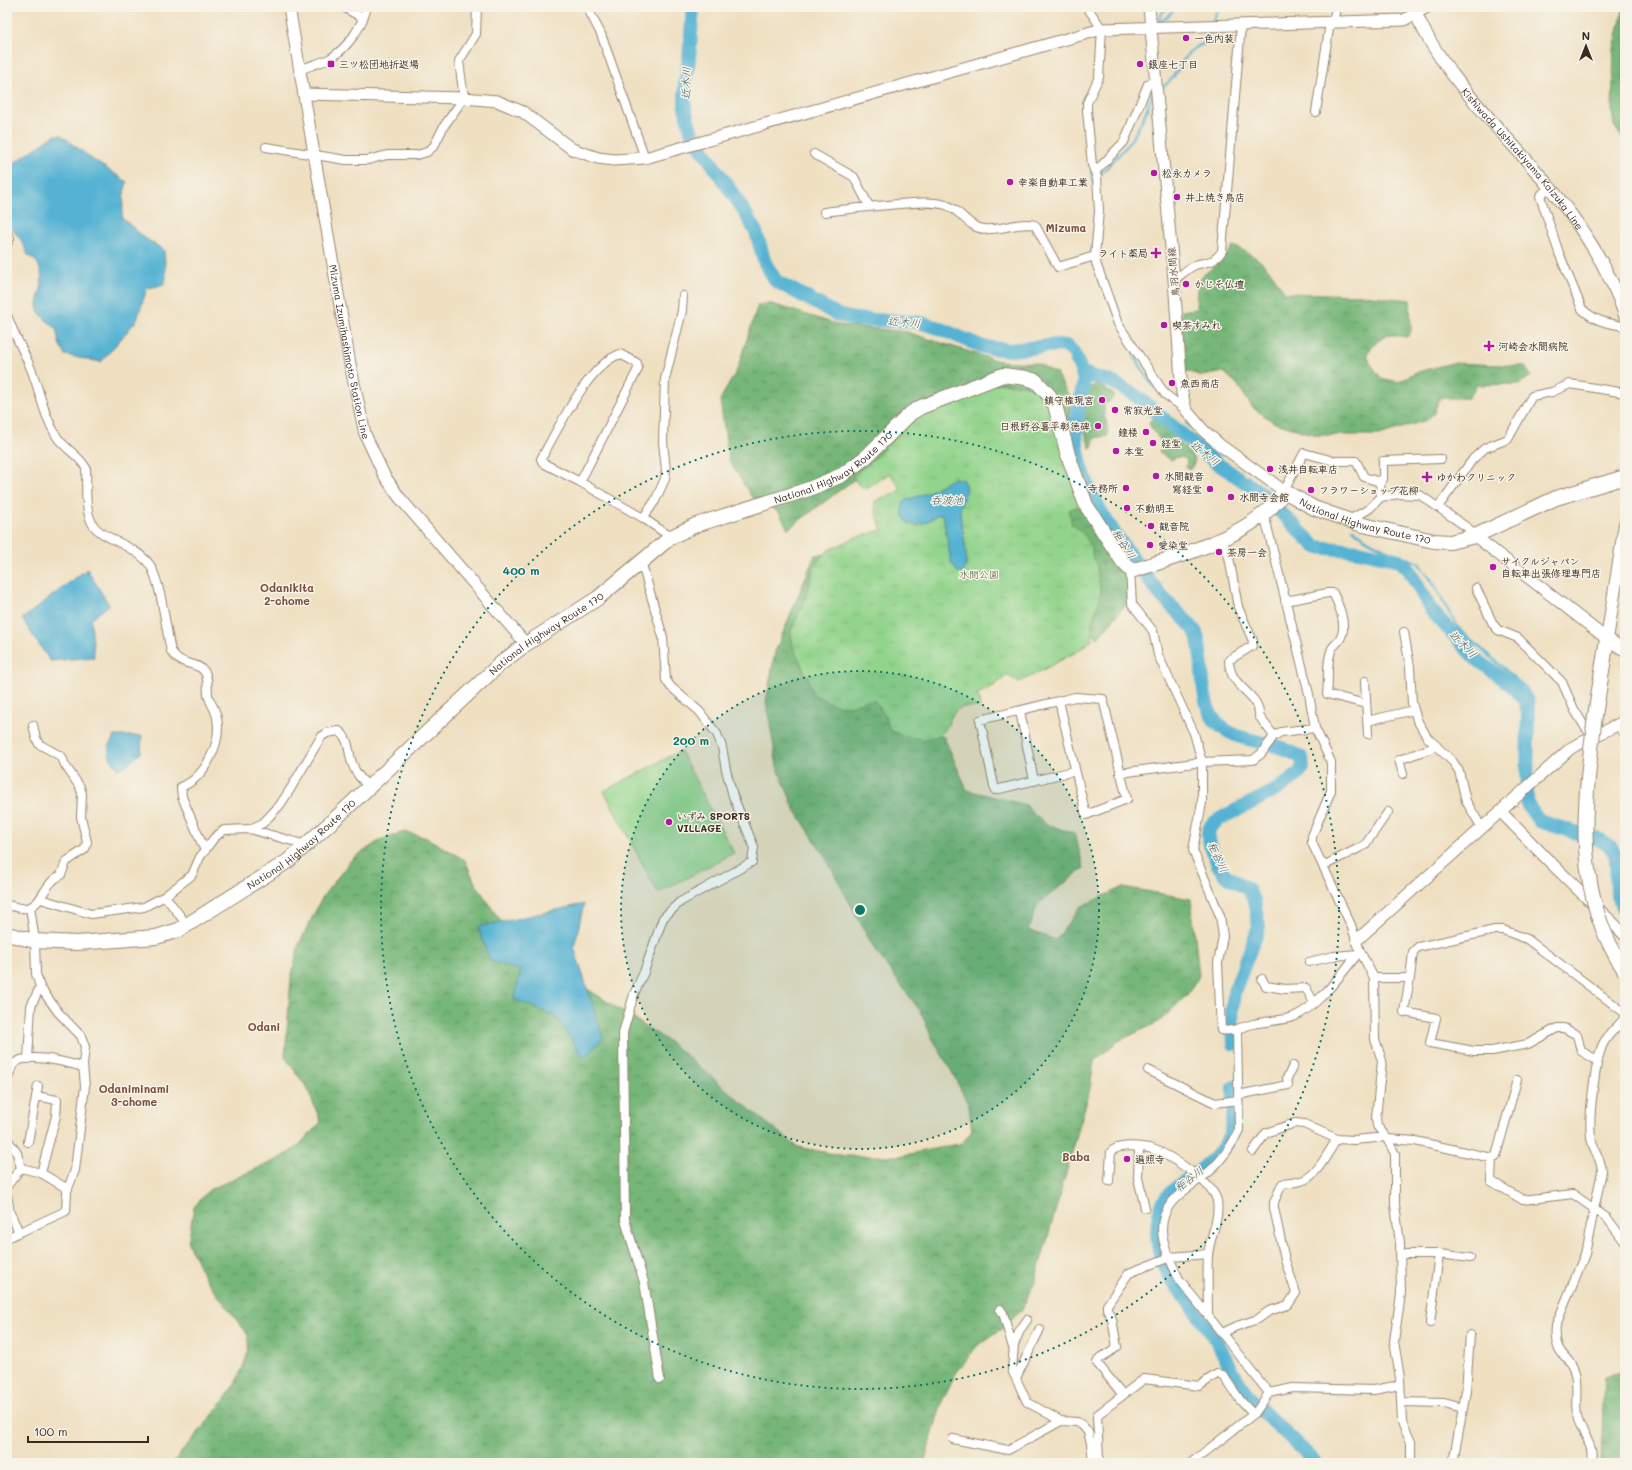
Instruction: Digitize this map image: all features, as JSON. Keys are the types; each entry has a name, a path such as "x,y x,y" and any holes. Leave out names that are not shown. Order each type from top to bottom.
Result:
{"highway":[{"name":"National Highway Route 170","path":"7,934 35,941 77,943 141,938 167,934 187,924 267,876 306,845 495,669 526,644 598,598 671,536 696,525 831,481 852,469 911,413 921,407 979,383 1003,375 1014,375 1036,381 1049,395 1055,405 1070,462 1086,504 1110,544 1132,570"},
{"name":"National Highway Route 170","path":"1282,494 1348,521 1443,542 1450,542 1475,536 1556,498 1625,477"},
{"path":"1132,570 1153,565 1222,539 1265,512 1282,494"},
{"path":"1607,640 1595,716 1585,808 1585,845 1592,900 1602,928 1625,971"}],"main road":[{"name":"Kishiwada Ushitakiyama Kaizuka Line","path":"1414,10 1454,77 1580,228 1608,273 1625,314"},
{"path":"1625,524 1607,640 1625,650"}],"street":[{"name":"Mizuma Izumihashimoto Station Line","path":"289,7 359,412 370,448 392,489 526,644"},
{"path":"343,7 363,18"},
{"path":"299,70 329,58 344,46 359,28 367,7"},
{"path":"266,147 314,156 368,160 388,155 417,155 427,152 434,146 444,126 464,98 459,61 476,34 477,7"},
{"path":"587,7 601,34 645,158"},
{"path":"1087,7 1102,29 1099,77 1087,103 1092,165 1097,176 1099,211 1095,256 1099,274 1118,324 1165,394 1186,410 1220,445 1282,494 1304,453 1334,461 1356,462 1364,477 1380,482"},
{"name":"鳥羽水間線","path":"1149,7 1174,280 1182,393 1186,410"},
{"path":"1316,112 1336,7"},
{"path":"304,94 484,99 509,105 523,112 572,149 614,160 645,158 1102,29 1404,20 1414,10 1427,7"},
{"path":"1174,280 1194,265 1208,263 1217,259 1222,251 1241,25"},
{"path":"1095,172 1124,142 1148,84 1156,80"},
{"path":"814,154 854,177 869,206"},
{"path":"1548,188 1540,196 1559,253 1582,309 1601,322 1625,326"},
{"path":"824,212 869,206 927,203 946,205 957,211 974,227 984,229 1036,225 1058,267 1095,256"},
{"path":"7,234 10,238 7,244"},
{"path":"643,518 654,501 665,479 666,470 663,442 665,379 682,311 684,296"},
{"path":"7,315 34,377 39,398 57,436 64,446 83,463 86,468 89,514 92,524 101,532 126,545 143,557 151,568 156,581 171,651 175,657 183,663 199,667 205,671 210,701 218,718 216,744 204,768 190,784 181,787 182,797 205,851"},
{"path":"580,482 638,369 637,363 620,354 611,358 601,366 577,396 541,458 543,463 580,482 671,536"},
{"path":"1438,507 1473,459 1486,448 1508,439 1532,396 1552,392 1570,384 1625,393"},
{"path":"1380,498 1380,482 1383,479 1383,461 1441,459"},
{"path":"1348,521 1369,509 1380,498 1399,494 1420,495 1468,528 1475,536 1607,640"},
{"path":"1265,512 1285,601 1309,694 1315,728 1331,762 1331,791 1312,836 1312,843 1351,924 1357,940 1359,953 1374,978 1375,1039 1382,1061 1376,1118 1377,1126 1387,1138 1395,1154 1395,1205 1401,1254 1402,1294 1394,1341 1400,1385 1402,1422 1411,1442 1411,1463"},
{"path":"1222,539 1229,557 1238,607 1253,641 1252,646 1229,660 1229,669 1238,685 1248,693 1260,709 1259,716 1274,736"},
{"path":"641,561 663,637 666,680 671,687 699,712 717,734 722,747 726,770 734,796 754,847 752,862 680,902 663,918 644,972 634,994 623,1033 625,1220 644,1282 660,1379"},
{"path":"1132,570 1132,604 1153,631 1158,655 1194,733 1202,762 1202,803 1193,850 1220,916 1222,936 1218,963 1221,1030 1237,1031 1252,1024 1291,1017 1305,1011 1359,953"},
{"path":"1476,588 1484,602 1493,624 1498,630 1518,638 1562,682 1574,709 1592,738"},
{"path":"1285,601 1328,593 1333,594 1341,614 1342,632 1341,638 1331,649 1328,668 1329,677 1327,694 1366,704"},
{"path":"1404,632 1410,667 1410,686 1417,720 1459,771 1466,801 1482,828"},
{"path":"1366,681 1368,734"},
{"path":"1059,701 1074,771 1086,816 1126,799 1103,699 1075,697 980,720 995,790 1074,771"},
{"path":"1367,721 1414,710"},
{"path":"1020,711 1034,781"},
{"path":"1357,940 1501,812 1540,774 1571,748 1621,723 1625,734"},
{"path":"7,905 24,909 30,907 41,899 48,884 53,878 61,875 66,862 85,849 87,842 80,817 82,794 80,787 65,765 62,757 39,744 33,725"},
{"path":"1120,773 1202,762 1253,760 1261,754 1274,736 1281,732 1315,728"},
{"path":"250,829 263,823 280,805 321,738 327,733 340,731 344,734 352,763 358,776 369,787"},
{"path":"1403,774 1399,760 1437,746"},
{"path":"1322,866 1365,845 1388,812"},
{"path":"1501,812 1625,935"},
{"path":"41,899 91,914 144,907 165,896 192,876 205,851 214,838 224,830 250,829 306,845"},
{"path":"165,896 187,924"},
{"path":"7,1238 66,1211 68,1189 75,1170 85,1086 83,1067 85,1047 81,1036 58,1012 40,987 36,974 35,941 30,907"},
{"path":"1598,1061 1581,1051 1577,1035 1564,1028 1557,1028 1528,1044 1492,1051 1474,1051 1430,1043 1436,1018 1404,1012 1414,952 1418,947 1495,930 1503,930 1526,939 1625,1013"},
{"path":"1309,962 1334,956 1359,953"},
{"path":"1374,978 1410,978"},
{"path":"1262,979 1266,986 1285,990 1306,988 1314,1003"},
{"path":"28,1059 31,1006 40,987"},
{"path":"1590,1463 1593,1452 1579,1424 1576,1413 1575,1374 1557,1348 1556,1325 1585,1254 1596,1208 1602,1171 1601,1160 1592,1143 1591,1132 1594,1085 1598,1061 1603,1042 1625,1018"},
{"path":"1237,1031 1239,1130 1234,1143 1222,1159 1177,1195 1166,1212 1162,1230 1170,1257 1179,1279 1269,1393"},
{"path":"7,1080 14,1065 19,1061 28,1059 49,1058 83,1067"},
{"path":"1148,1070 1215,1103 1288,1085 1286,1078 1293,1066"},
{"path":"1517,1080 1496,1156 1492,1158 1491,1181 1523,1200 1573,1194 1596,1208 1607,1218 1625,1242"},
{"path":"28,1142 38,1086"},
{"path":"36,1096 57,1100 56,1116 41,1173"},
{"path":"1253,1151 1266,1133 1295,1123 1304,1124 1337,1139 1354,1140 1387,1138 1415,1141 1492,1158"},
{"path":"1222,1333 1258,1319 1269,1310 1288,1304 1296,1293 1285,1260 1274,1202 1282,1184 1301,1181 1308,1178 1317,1168 1337,1139"},
{"path":"7,1140 17,1153 21,1168"},
{"path":"1109,1181 1111,1152 1113,1149 1118,1147 1148,1148 1168,1155 1188,1169 1199,1178 1217,1200 1214,1227 1208,1254 1208,1316"},
{"path":"1138,1148 1138,1178 1145,1208"},
{"path":"21,1168 41,1173 68,1189"},
{"path":"7,1186 21,1168"},
{"path":"7,1195 10,1213 19,1232"},
{"path":"1123,1395 1097,1363 1099,1359 1117,1346 1112,1319 1107,1309 1107,1304 1129,1273 1170,1257 1208,1254"},
{"path":"1401,1254 1439,1254 1470,1258"},
{"path":"1430,1323 1439,1254"},
{"path":"1000,1309 1003,1312 1013,1350"},
{"path":"1027,1320 1020,1330 1013,1350 1012,1370 1027,1402 1061,1421 1077,1422 1088,1432 1091,1443 1092,1463 1099,1459 1097,1415 1144,1379 1199,1386 1218,1374 1223,1375 1240,1400 1254,1413"},
{"path":"1016,1378 1040,1329"},
{"path":"1452,1463 1463,1408 1470,1335"},
{"path":"1191,1463 1254,1413 1269,1393 1294,1388 1374,1390 1400,1385"},
{"path":"1401,1402 1444,1403 1463,1408"},
{"path":"953,1439 1008,1450 1061,1421"}],"green space":[{"path":"1624,7 1625,141 1614,126 1612,111 1614,48"},
{"path":"1233,246 1258,259 1269,270 1285,293 1363,295 1410,300 1411,331 1407,337 1388,334 1374,344 1367,354 1370,363 1381,378 1398,382 1414,373 1452,363 1525,366 1531,376 1519,384 1477,385 1468,398 1439,398 1434,413 1427,420 1379,435 1316,435 1275,423 1252,407 1237,384 1224,372 1202,376 1184,370 1181,311 1196,309 1197,289 1202,276 1222,261"},
{"path":"769,303 839,325 907,332 998,361 1036,363 1056,373 1071,400 1068,432 1087,490 1082,507 1128,575 1128,602 1098,638 1079,625 943,413 788,529 779,512 752,497 729,461 720,400 737,370 758,305"},
{"name":"水間公園","path":"1005,383 1026,386 1034,389 1051,409 1081,505 1069,510 1072,525 1081,532 1090,544 1093,560 1096,563 1101,594 1092,623 1092,640 1078,651 1022,681 1017,682 1008,675 988,690 978,693 980,707 966,707 957,710 952,715 943,732 938,736 924,739 909,737 890,730 885,716 875,701 871,700 843,706 831,703 813,694 808,678 793,647 791,631 807,595 814,568 820,558 829,550 856,537 882,530 876,513 875,501 901,490 890,473 865,489 857,483 853,476 877,456 918,415 994,384"},
{"path":"1097,384 1114,395 1114,397 1109,402 1104,403 1104,417 1106,419 1108,434 1107,436 1094,438 1092,448 1090,448 1081,421 1089,388"},
{"path":"1152,419 1158,421 1188,450 1195,461 1191,469 1186,467 1187,460 1181,457 1171,460 1159,453 1162,445 1150,425 1149,422"},
{"path":"869,553 913,725 944,737 967,790 1026,805 1034,815 1048,825 1074,833 1084,868 1038,904 1028,930 1056,940 1080,907 1123,887 1191,899 1199,976 1187,995 1159,1022 1118,1041 1094,1061 1090,1089 1035,1282 1021,1311 1004,1327 977,1346 956,1373 943,1399 924,1463 173,1463 222,1403 242,1369 248,1352 248,1335 205,1278 188,1243 194,1207 209,1190 276,1160 295,1149 321,1122 307,1088 285,1057 291,978 299,944 323,896 352,859 382,839 405,832 427,838 465,860 475,883 504,926 560,971 671,1043 759,1117 798,1147 845,1156 900,1156 962,1143 972,1131 969,1106 951,1070 932,1038 921,1012 875,950 824,855 794,808 777,766 766,702 775,652 815,555"},
{"name":"いずみ SPORTS VILLAGE","path":"680,751 734,853 658,893 604,791"},
{"path":"1625,1371 1625,1463 1601,1463 1604,1376"}],"water":[{"path":"55,135 61,135 92,159 127,182 124,193 122,218 145,238 164,250 166,278 163,285 147,288 137,320 101,362 65,355 59,343 56,328 38,311 38,299 42,285 41,271 37,262 28,255 21,240 7,223 7,168"},
{"name":"呑波池","path":"954,478 963,480 965,485 965,493 960,507 966,553 965,568 963,573 958,573 951,562 943,515 939,514 924,523 914,525 910,524 904,518 903,514 904,501 927,493"},
{"path":"87,569 109,605 91,619 94,657 50,661 22,619"},
{"path":"115,736 142,736 141,753 127,765 118,769 110,756 108,749"},
{"path":"584,904 574,947 603,1038 584,1058 555,1016 514,999 521,971 490,961 478,927"}],"waterway":[{"name":"秬谷川","path":"693,7 689,59 685,83 685,108 692,134 741,206 756,232 765,263 776,281 838,315 854,319 917,322 936,327 983,347 1010,350 1057,345 1067,346 1074,353 1084,381 1076,429 1078,452 1084,474 1093,496 1117,537 1159,593 1196,633 1201,655 1204,692 1211,714 1217,723 1233,734 1280,747 1302,758 1303,768 1296,776 1276,790 1212,824 1208,832 1210,845 1218,865 1225,875 1248,889 1254,900 1259,927 1234,992 1232,1010 1234,1044"},
{"path":"1159,23 1160,16 1167,7"},
{"path":"1160,23 1170,14 1174,7"},
{"path":"1213,21 1219,7"},
{"path":"1161,88 1173,77 1189,53 1203,44 1211,30"},
{"path":"1100,174 1118,156 1133,137 1143,119 1153,93"},
{"path":"1091,172 1093,181"},
{"path":"1093,181 1095,189"},
{"path":"1091,256 1092,246"},
{"path":"1133,354 1154,388"},
{"name":"近木川","path":"1082,373 1112,382 1135,395 1218,464 1260,492 1316,547 1359,551 1399,560 1408,568 1431,610 1475,658 1510,684 1524,699 1528,712 1527,804 1539,821 1600,840 1611,847 1616,856 1617,896 1625,910"},
{"path":"1186,423 1195,429"},
{"path":"1353,529 1376,545 1419,563 1429,576 1449,613 1462,632 1526,688 1533,700 1534,710 1528,712"},
{"name":"秬谷川","path":"1234,1087 1234,1116 1229,1137 1224,1147 1207,1165 1175,1188 1166,1198 1160,1210 1158,1219 1157,1233 1159,1248 1168,1274 1214,1336 1233,1373 1249,1397 1316,1463"}],"place":[{"name":"一色内装","path":"1186,38"},
{"name":"三ツ松団地折返場","path":"331,64"},
{"name":"銀座七丁目","path":"1140,64"},
{"name":"松永カメラ","path":"1154,173"},
{"name":"幸楽自動車工業","path":"1010,182"},
{"name":"井上焼き鳥店","path":"1177,197"},
{"name":"ライト薬局","path":"1156,253"},
{"name":"かじそ仏壇","path":"1186,284"},
{"name":"喫茶すみれ","path":"1164,325"},
{"name":"河崎会水間病院","path":"1489,346"},
{"name":"魚西商店","path":"1172,383"},
{"name":"鎮守権現宮","path":"1102,400"},
{"name":"常寂光堂","path":"1115,410"},
{"name":"日根野谷喜平彰徳碑","path":"1098,426"},
{"name":"鐘楼","path":"1146,432"},
{"name":"経堂","path":"1153,443"},
{"name":"本堂","path":"1116,451"},
{"name":"浅井自転車店","path":"1270,469"},
{"name":"水間観音","path":"1156,476"},
{"name":"ゆかわクリニック","path":"1427,477"},
{"name":"寺務所","path":"1126,488"},
{"name":"寫経堂","path":"1210,489"},
{"name":"フラワーショップ花柳","path":"1311,490"},
{"name":"水間寺会館","path":"1231,497"},
{"name":"不動明王","path":"1127,508"},
{"name":"観音院","path":"1151,526"},
{"name":"愛染堂","path":"1150,545"},
{"name":"茶房一会","path":"1219,552"},
{"name":"サイクルジャパン 自転車出張修理専門店","path":"1493,567"},
{"name":"いずみ SPORTS VILLAGE","path":"669,822"},
{"name":"遍照寺","path":"1127,1159"}],"district":[{"name":"Mizuma","path":"1066,228"},
{"name":"Odanikita 2-chome","path":"287,594"},
{"name":"Odani","path":"264,1027"},
{"name":"Odaniminami 3-chome","path":"134,1095"},
{"name":"Baba","path":"1076,1157"}]}
